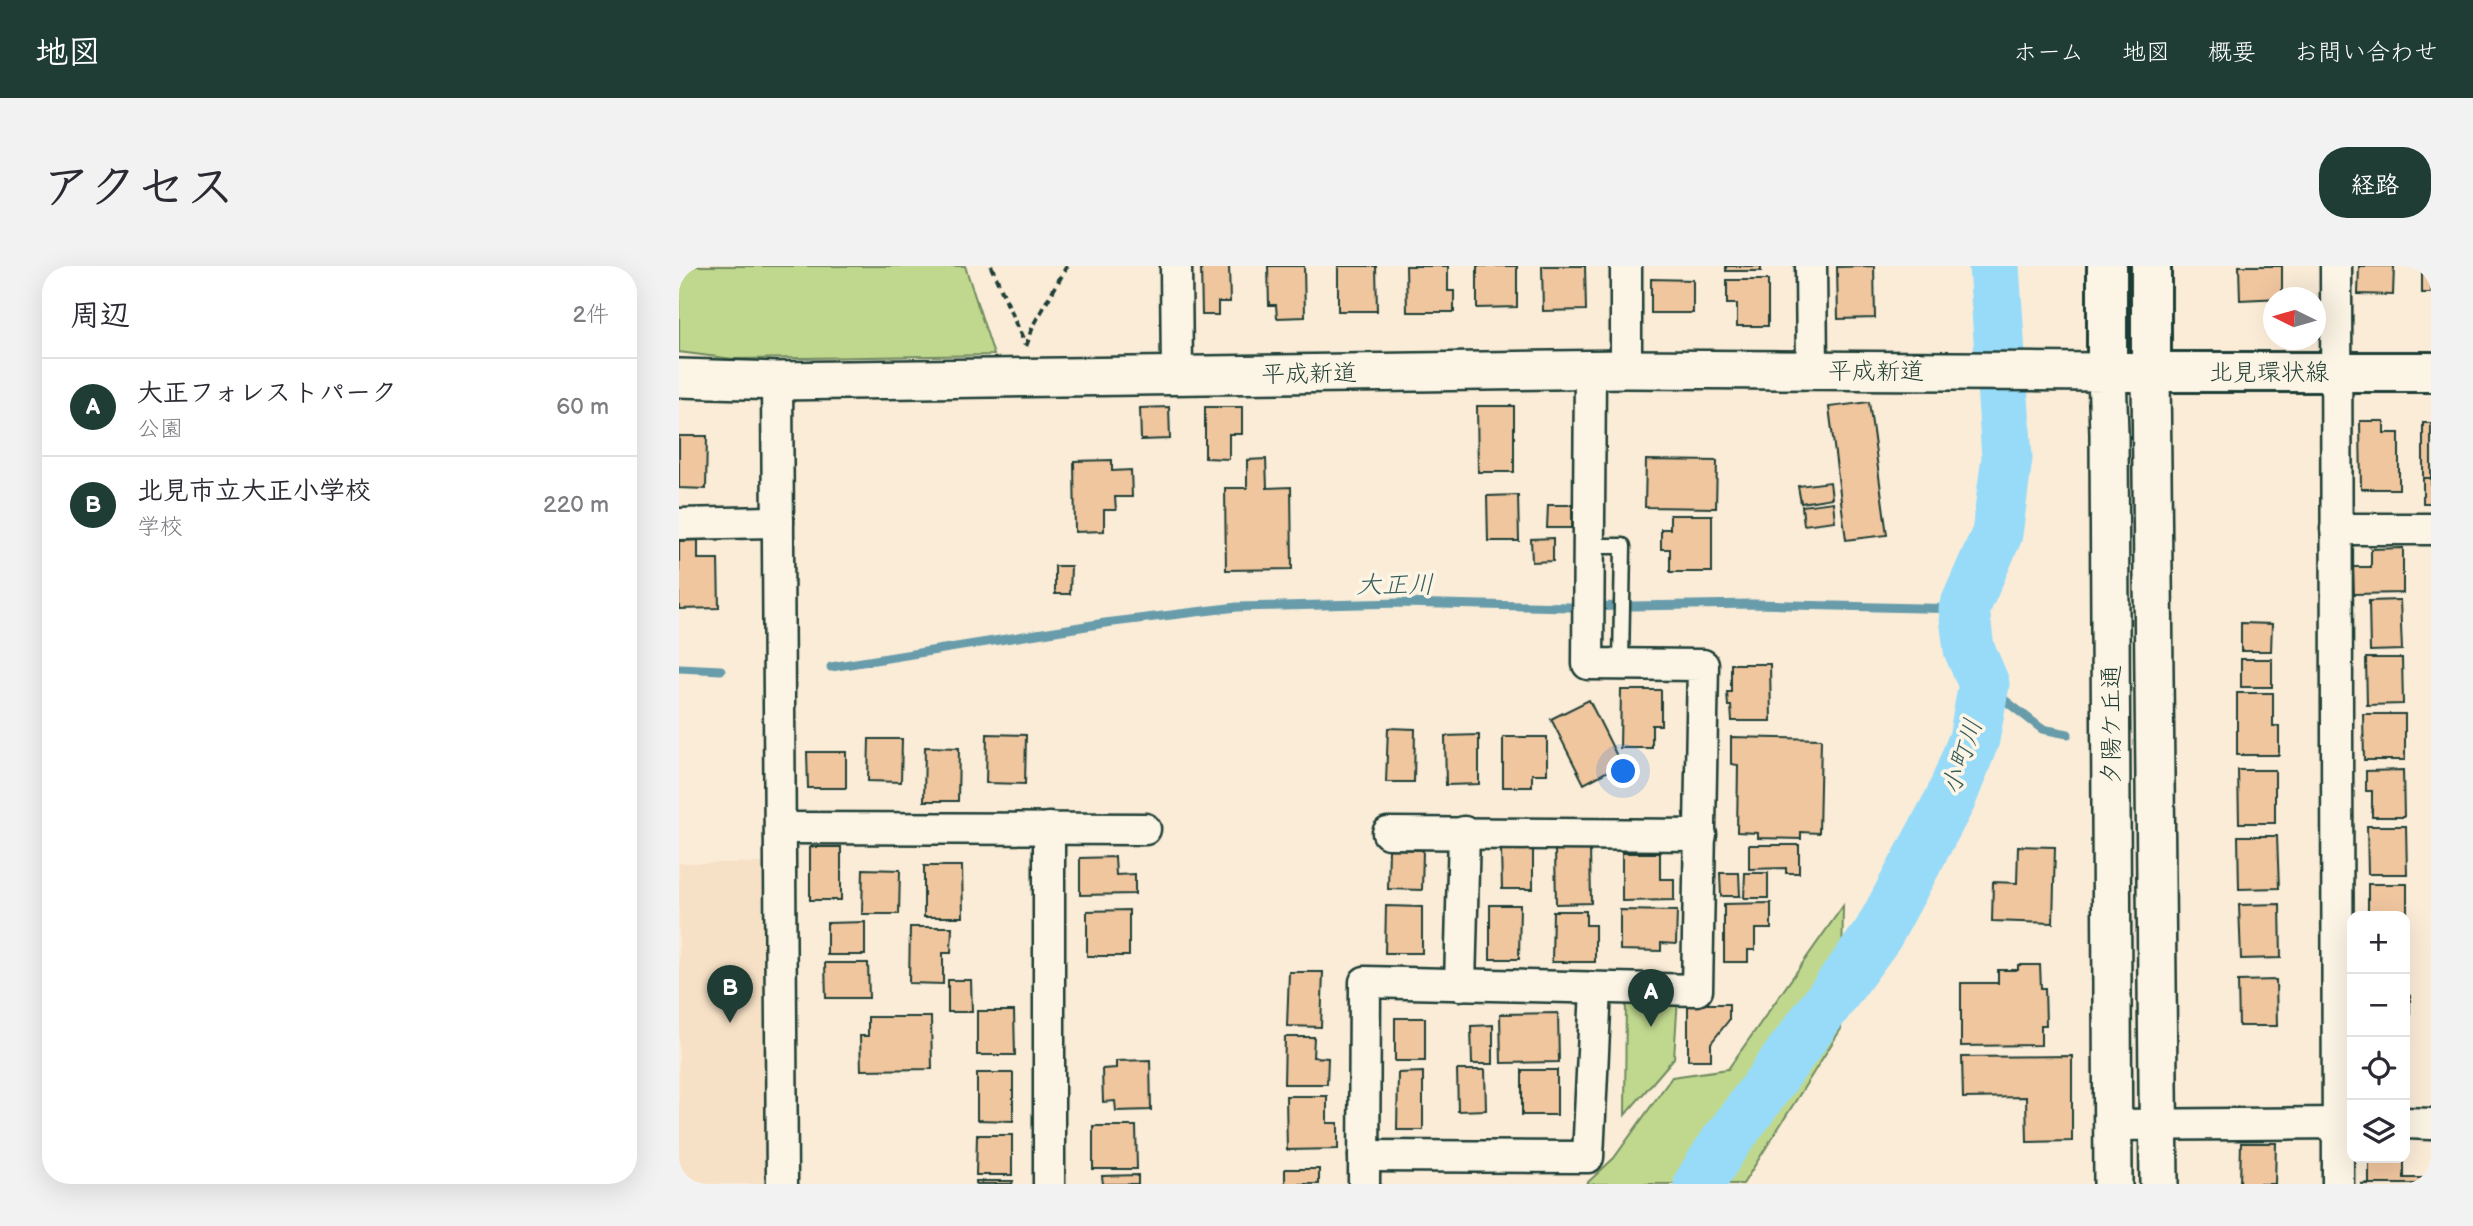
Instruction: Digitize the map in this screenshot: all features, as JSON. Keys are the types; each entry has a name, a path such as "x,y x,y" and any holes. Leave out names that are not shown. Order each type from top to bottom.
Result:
{"main road":[{"name":"夕陽ケ丘通","path":"2107,266 2107,372"},
{"name":"夕陽ケ丘通","path":"2151,266 2151,372"},
{"name":"北見環状線","path":"2107,372 2431,372"}],"street":[{"path":"1175,266 1177,376"},
{"path":"1626,266 1626,369"},
{"path":"1811,266 1812,371"},
{"path":"2336,266 2336,529 2345,1123 2338,1184"},
{"name":"平成新道","path":"679,378 777,381 1026,361 1177,376 1626,369 2107,372"},
{"path":"1590,370 1588,664 1703,665 1697,990 1365,982 1364,1170 1588,1157 1596,989"},
{"name":"夕陽ケ丘通","path":"2107,372 2113,1184"},
{"name":"夕陽ケ丘通","path":"2151,372 2159,1184"},
{"path":"777,381 782,1184"},
{"path":"679,524 778,522"},
{"path":"2336,529 2431,528"},
{"path":"781,828 1145,829"},
{"path":"1049,828 1049,1184"},
{"path":"1460,985 1464,832"},
{"path":"1388,833 1701,835"},
{"path":"2113,1125 2345,1123"},
{"path":"2410,1124 2431,1124"}],"lane":[{"path":"1589,546 1623,546 1621,664"}],"path":[{"path":"991,266 1026,361"},
{"path":"1026,361 1033,326 1067,266"}],"shaded area":[{"path":"679,863 780,863 781,1184 679,1184"}],"green space":[{"path":"679,266 965,266 994,355 733,359 679,352"},
{"path":"1843,906 1841,1029 1743,1184 1586,1184 1614,1158 1672,1077 1728,1069"},
{"path":"1626,997 1678,997 1674,1058 1625,1115"}],"building":[{"path":"1201,266 1229,266 1230,302 1218,302 1218,315 1202,315"},
{"path":"1268,266 1304,266 1305,317 1277,318 1276,305 1269,305"},
{"path":"1338,266 1376,266 1377,311 1338,311"},
{"path":"1406,266 1448,266 1448,291 1454,291 1454,312 1407,312"},
{"path":"1477,266 1517,266 1517,307 1477,308"},
{"path":"1542,266 1585,266 1586,310 1543,311"},
{"path":"1726,266 1761,266 1761,271 1726,271"},
{"path":"1874,266 1875,318 1838,319 1837,267"},
{"path":"2239,266 2282,266 2282,287 2263,287 2263,299 2240,300"},
{"path":"2359,266 2394,266 2393,295 2358,294"},
{"path":"2422,266 2431,266 2431,293 2422,293"},
{"path":"1651,279 1693,280 1693,313 1651,313"},
{"path":"1727,280 1768,280 1768,326 1737,326 1737,304 1727,304"},
{"path":"1869,402 1887,535 1846,540 1829,407"},
{"path":"1477,406 1514,406 1514,472 1478,472"},
{"path":"1169,407 1170,439 1141,440 1140,408"},
{"path":"1205,407 1242,407 1242,434 1229,434 1229,459 1205,458"},
{"path":"2360,421 2384,421 2384,433 2399,433 2399,489 2361,489"},
{"path":"2423,423 2431,423 2431,478 2423,478"},
{"path":"679,436 707,436 706,489 679,488"},
{"path":"1266,459 1267,488 1291,487 1292,569 1226,570 1225,488 1247,488 1247,460"},
{"path":"1112,460 1112,471 1131,470 1132,497 1115,497 1116,510 1104,510 1104,531 1075,532 1074,461"},
{"path":"1646,460 1717,461 1716,508 1645,507"},
{"path":"2423,478 2431,478 2431,503 2423,503"},
{"path":"1830,482 1832,498 1801,503 1798,486"},
{"path":"1518,495 1519,541 1488,541 1487,496"},
{"path":"1833,502 1835,521 1804,525 1802,506"},
{"path":"1548,505 1572,505 1572,528 1547,528"},
{"path":"1670,515 1712,515 1712,572 1670,572 1670,549 1661,549 1661,529 1670,529"},
{"path":"1553,538 1553,561 1532,562 1531,539"},
{"path":"698,540 698,559 718,559 719,608 679,609 679,541"},
{"path":"2403,548 2403,593 2354,594 2353,567 2371,567 2371,549"},
{"path":"1055,566 1071,566 1070,594 1055,594"},
{"path":"2400,600 2402,650 2370,651 2369,601"},
{"path":"2241,623 2272,624 2271,651 2241,651"},
{"path":"2366,658 2402,658 2403,704 2367,705"},
{"path":"2241,659 2272,659 2272,687 2241,687"},
{"path":"1731,664 1770,664 1771,721 1732,721 1727,692 1731,692"},
{"path":"1621,690 1661,690 1661,725 1652,725 1652,748 1620,748"},
{"path":"2237,693 2273,693 2273,726 2279,726 2279,755 2237,755"},
{"path":"1589,700 1621,764 1584,784 1551,719"},
{"path":"2363,714 2405,714 2405,760 2364,760"},
{"path":"1388,728 1415,729 1414,782 1386,782"},
{"path":"987,734 1026,735 1025,784 986,783"},
{"path":"1479,735 1479,784 1446,785 1445,736"},
{"path":"1503,737 1547,737 1547,774 1532,774 1532,787 1503,787"},
{"path":"1731,737 1821,739 1819,833 1801,832 1801,839 1758,838 1758,833 1737,832 1738,765 1731,764"},
{"path":"869,739 902,739 901,782 868,781"},
{"path":"925,747 959,748 958,801 924,801"},
{"path":"807,752 846,752 846,788 808,788"},
{"path":"2238,770 2275,770 2275,823 2239,823"},
{"path":"2403,770 2404,817 2372,817 2372,791 2366,791 2366,771"},
{"path":"2367,826 2406,826 2407,874 2368,874"},
{"path":"2238,836 2277,836 2279,888 2239,889"},
{"path":"1749,845 1799,845 1799,873 1786,873 1786,868 1749,869"},
{"path":"2018,846 2055,847 2053,923 1992,921 1993,882 2017,883"},
{"path":"810,847 841,847 841,900 810,900"},
{"path":"1533,848 1533,889 1502,889 1501,849"},
{"path":"1590,848 1591,903 1556,904 1555,849"},
{"path":"1389,849 1423,850 1422,890 1388,889"},
{"path":"1622,853 1660,853 1660,879 1674,879 1674,900 1622,901"},
{"path":"1115,857 1116,875 1135,874 1135,894 1080,895 1080,858"},
{"path":"924,866 962,866 963,917 924,917"},
{"path":"863,869 900,870 899,914 862,914"},
{"path":"1720,873 1739,873 1740,896 1721,896"},
{"path":"1745,873 1768,873 1768,898 1744,898"},
{"path":"2368,884 2407,884 2407,911 2368,911"},
{"path":"1771,903 1771,929 1755,929 1755,950 1748,950 1748,962 1724,962 1724,904"},
{"path":"2280,904 2281,958 2241,959 2239,905"},
{"path":"1490,905 1520,905 1519,959 1490,959"},
{"path":"1386,906 1422,907 1422,953 1385,953"},
{"path":"1129,910 1129,956 1087,956 1087,911"},
{"path":"1620,910 1677,911 1676,944 1661,943 1661,951 1620,950"},
{"path":"1553,911 1586,911 1586,925 1595,925 1595,962 1552,962"},
{"path":"865,922 865,955 827,955 827,923"},
{"path":"910,927 952,927 951,953 943,953 943,984 909,983"},
{"path":"825,963 868,963 869,998 826,998"},
{"path":"2018,965 2040,965 2041,988 2045,988 2046,1025 2041,1025 2041,1045 1961,1046 1961,983 1998,983 1998,970 2018,970"},
{"path":"1289,972 1323,972 1321,1027 1287,1026"},
{"path":"948,980 971,980 972,1012 948,1012"},
{"path":"2276,980 2277,1026 2239,1026 2238,981"},
{"path":"1688,1004 1729,1004 1729,1020 1711,1043 1711,1060 1688,1060"},
{"path":"977,1011 1014,1011 1015,1055 977,1055"},
{"path":"1558,1013 1559,1062 1501,1063 1500,1014"},
{"path":"868,1017 931,1017 932,1069 861,1070 860,1036 868,1036"},
{"path":"1395,1018 1425,1018 1425,1061 1395,1061"},
{"path":"1493,1025 1493,1064 1472,1064 1471,1026"},
{"path":"1285,1037 1314,1037 1313,1057 1328,1058 1327,1084 1284,1084"},
{"path":"2072,1056 2072,1141 2027,1142 2026,1097 1963,1098 1962,1057"},
{"path":"1150,1060 1151,1110 1116,1111 1115,1101 1103,1102 1102,1069 1116,1068 1116,1061"},
{"path":"1457,1070 1485,1070 1486,1110 1458,1111"},
{"path":"1522,1070 1557,1070 1557,1115 1522,1115"},
{"path":"1423,1072 1423,1130 1397,1130 1398,1073"},
{"path":"977,1073 1013,1073 1013,1121 977,1120"},
{"path":"1286,1096 1327,1096 1327,1123 1338,1123 1338,1149 1287,1150"},
{"path":"1093,1126 1136,1126 1137,1169 1093,1169"},
{"path":"977,1135 1012,1135 1012,1175 976,1175"},
{"path":"2241,1143 2276,1143 2275,1184 2240,1184"},
{"path":"2369,1163 2404,1163 2404,1178 2424,1178 2424,1184 2360,1184 2369,1183"},
{"path":"1285,1169 1319,1169 1319,1184 1285,1184"},
{"path":"1138,1175 1138,1184 1103,1184 1102,1176"},
{"path":"976,1181 1013,1181 1012,1184 976,1184"}],"waterway":[{"name":"小町川","path":"1699,1184 1720,1150 1878,934 1951,798 1974,739 1984,684 1969,649 1964,609 1997,534 2007,458 1994,266"},
{"name":"大正川","path":"831,667 1105,623 1237,607 1401,603 1570,607 1752,604 1964,609"},
{"name":"大正川","path":"679,668 721,670"},
{"path":"1984,684 2042,729 2068,734"}],"place":[{"name":"北見市立大正小学校","path":"730,1023"},
{"name":"大正フォレストパーク","path":"1651,1027"}]}
